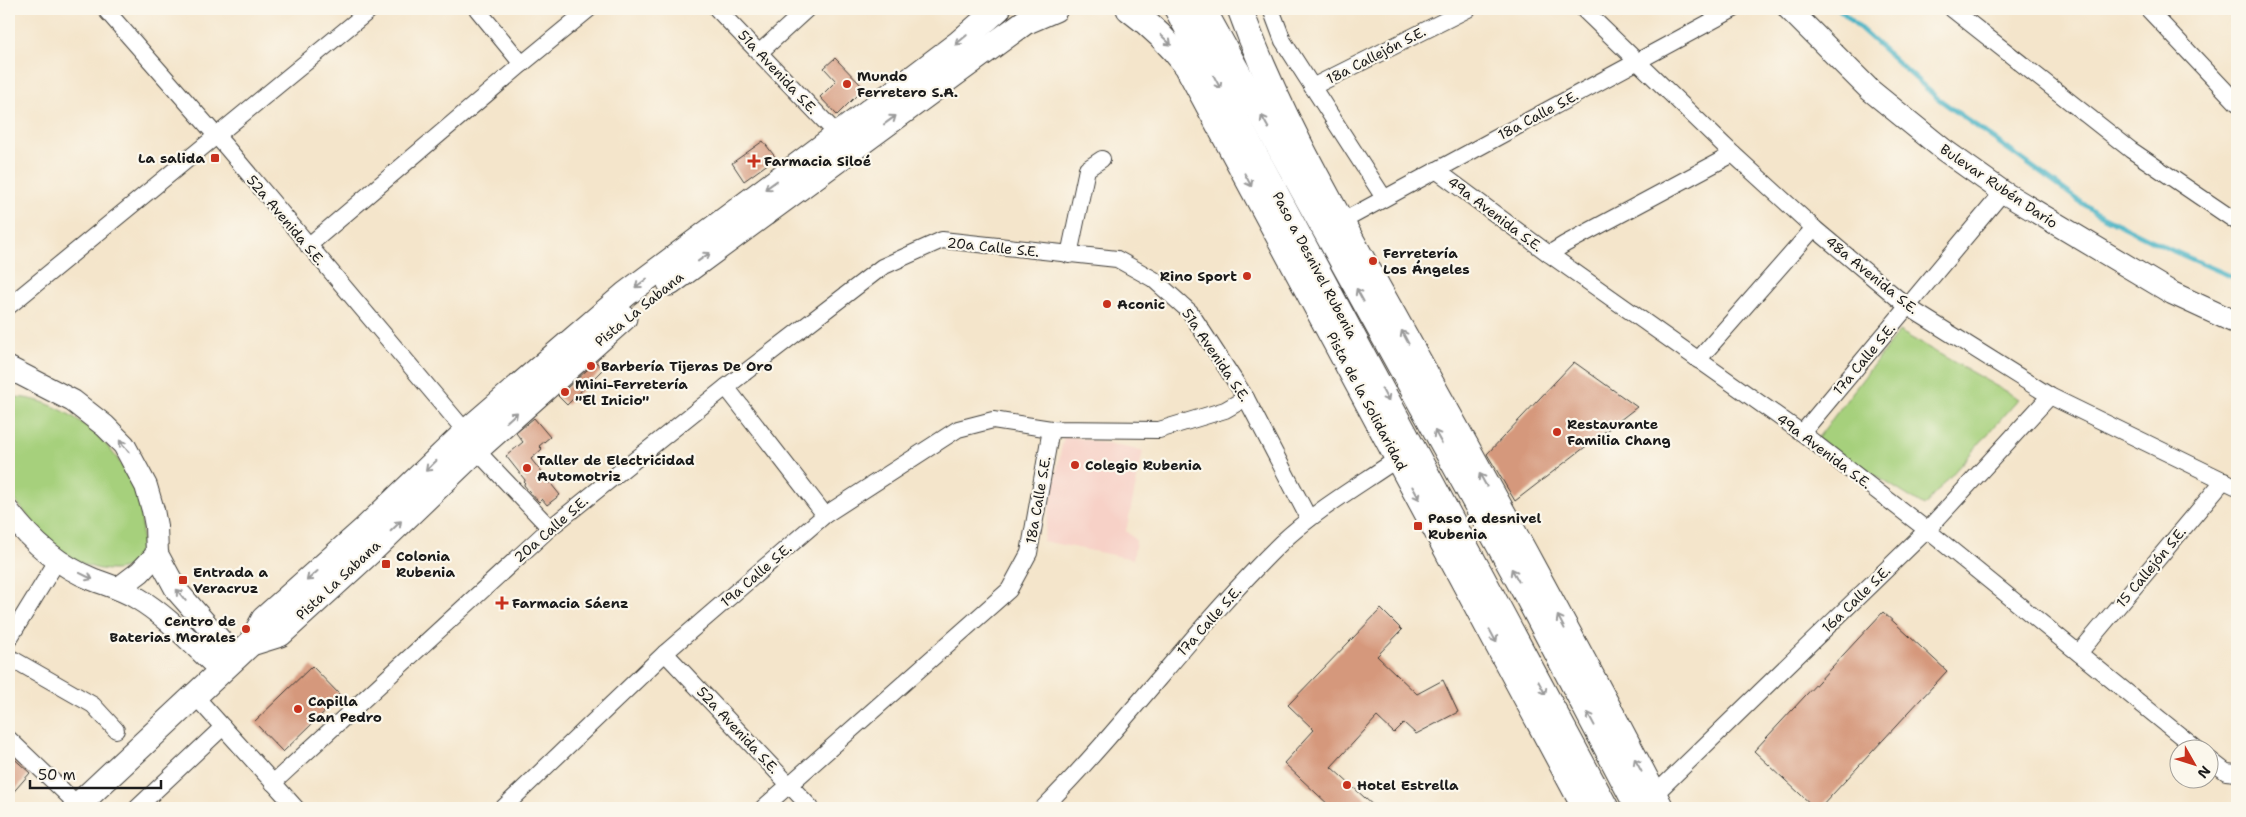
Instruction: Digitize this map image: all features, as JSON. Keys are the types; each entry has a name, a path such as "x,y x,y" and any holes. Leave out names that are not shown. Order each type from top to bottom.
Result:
{"main road":[{"name":"Pista La Sabana","path":"471,441 626,294 838,135 959,42 998,9"},
{"name":"Pista La Sabana","path":"77,807 237,657 264,619 365,529 471,441 639,305 1025,22 1055,9"},
{"name":"Pista de la Solidaridad","path":"1129,9 1155,30 1174,49 1187,66 1586,808"},
{"name":"Paso a Desnivel Rubenia","path":"1177,9 1606,808"},
{"name":"Paso a Desnivel Rubenia","path":"1203,9 1528,598 1651,804"},
{"path":"1240,9 1258,58 1341,222 1518,542 1651,804"}],"street":[{"name":"52a Avenida S.E.","path":"105,9 216,136 471,441 550,528"},
{"path":"9,306 370,9"},
{"path":"477,9 522,64"},
{"path":"308,246 589,9"},
{"name":"51a Avenida S.E.","path":"717,9 838,135"},
{"path":"760,52 807,9"},
{"path":"1271,9 1282,40 1384,198"},
{"name":"18a Callejón S.E.","path":"1312,87 1468,9"},
{"name":"48a Avenida S.E.","path":"1583,9 1732,154 1814,228 1908,307 2050,396 2230,484"},
{"name":"18a Calle S.E.","path":"1341,222 1734,9"},
{"name":"Bulevar Rubén Darío","path":"1789,9 1870,90 1944,150 2003,192 2172,293 2237,323"},
{"path":"1952,9 2131,150 2237,222"},
{"path":"2148,9 2237,103"},
{"path":"1549,254 1732,154"},
{"path":"1069,255 1086,169 1102,159"},
{"name":"49a Avenida S.E.","path":"1436,170 1549,254 1802,433 1927,530 2186,740"},
{"name":"17a Calle S.E.","path":"1802,433 2003,192"},
{"path":"1698,360 1774,271 1814,228"},
{"name":"20a Calle S.E.","path":"273,783 550,528 726,387 882,267 942,240 1069,255"},
{"name":"51a Avenida S.E.","path":"1069,255 1117,259 1152,279 1190,312 1246,398 1309,518"},
{"path":"12,373 84,409 124,444 146,486 156,526 157,554 177,591 237,657"},
{"path":"726,387 825,515"},
{"name":"16a Calle S.E.","path":"1651,804 1927,530 2050,396"},
{"path":"1051,429 1159,430 1224,410 1246,398"},
{"name":"19a Calle S.E.","path":"503,808 666,653 825,515 958,429 992,420 1051,429"},
{"name":"18a Calle S.E.","path":"763,808 1009,590 1029,553 1051,429"},
{"name":"17a Calle S.E.","path":"1043,808 1195,636 1281,544 1309,518 1397,459"},
{"name":"15 Callejón S.E.","path":"2079,653 2230,484"},
{"path":"9,512 27,536 57,561 90,579 119,588 237,657"},
{"path":"119,588 140,572 157,554"},
{"path":"9,639 57,561"},
{"name":"52a Avenida S.E.","path":"666,653 811,808"},
{"path":"9,657 93,705 116,730"},
{"path":"195,696 296,808"},
{"path":"138,808 223,727"},
{"path":"9,739 77,807"},
{"path":"2218,766 2226,772 2237,773"}],"shaded area":[{"path":"1064,435 1143,451 1126,531 1136,541 1133,559 1043,541"}],"green space":[{"path":"1899,331 2019,399 1924,506 1817,439"},
{"path":"9,398 35,400 59,409 81,422 101,440 118,460 131,483 140,507 141,546 134,563 122,569 112,570 99,569 75,560 55,545 23,511 15,500 8,484"}],"building":[{"name":"Mundo Ferretero S.A.","path":"835,58 864,88 837,115 820,97 836,81 824,68"},
{"name":"Farmacia Siloé","path":"763,141 776,158 744,181 732,163"},
{"path":"596,362 603,369 567,405 558,396"},
{"name":"Restaurante Familia Chang","path":"1574,362 1637,407 1515,501 1487,454"},
{"name":"Taller de Electricidad Automotriz","path":"534,418 550,437 539,446 542,449 531,459 560,495 547,505 542,499 539,502 528,490 524,485 525,480 506,456 523,442 516,433"},
{"path":"1381,609 1402,630 1377,656 1417,694 1443,680 1458,712 1416,734 1404,723 1394,733 1377,717 1331,767 1376,808 1332,808 1284,763 1314,730 1288,705"},
{"path":"1883,612 1947,671 1820,808 1815,808 1754,751"},
{"name":"Capilla San Pedro","path":"312,666 341,696 283,752 254,722"},
{"path":"9,754 30,773 9,797"}],"waterway":[{"path":"1839,9 1936,97 2096,213 2169,249 2237,279"}],"place":[{"name":"Mundo Ferretero S.A.","path":"847,84"},
{"name":"La salida","path":"215,158"},
{"name":"Farmacia Siloé","path":"754,161"},
{"name":"Ferretería Los Ángeles","path":"1373,261"},
{"name":"Rino Sport","path":"1247,276"},
{"name":"Aconic","path":"1107,304"},
{"name":"Barbería Tijeras De Oro","path":"591,366"},
{"name":"Mini-Ferretería \"El Inicio\"","path":"565,392"},
{"name":"Restaurante Familia Chang","path":"1557,432"},
{"name":"Colegio Rubenia","path":"1075,465"},
{"name":"Taller de Electricidad Automotriz","path":"527,468"},
{"name":"Paso a desnivel Rubenia","path":"1418,526"},
{"name":"Colonia Rubenia","path":"386,564"},
{"name":"Entrada a Veracruz","path":"183,580"},
{"name":"Farmacia Sáenz","path":"502,603"},
{"name":"Centro de Baterias Morales","path":"246,629"},
{"name":"Capilla San Pedro","path":"298,709"},
{"name":"Hotel Estrella","path":"1347,785"}]}
